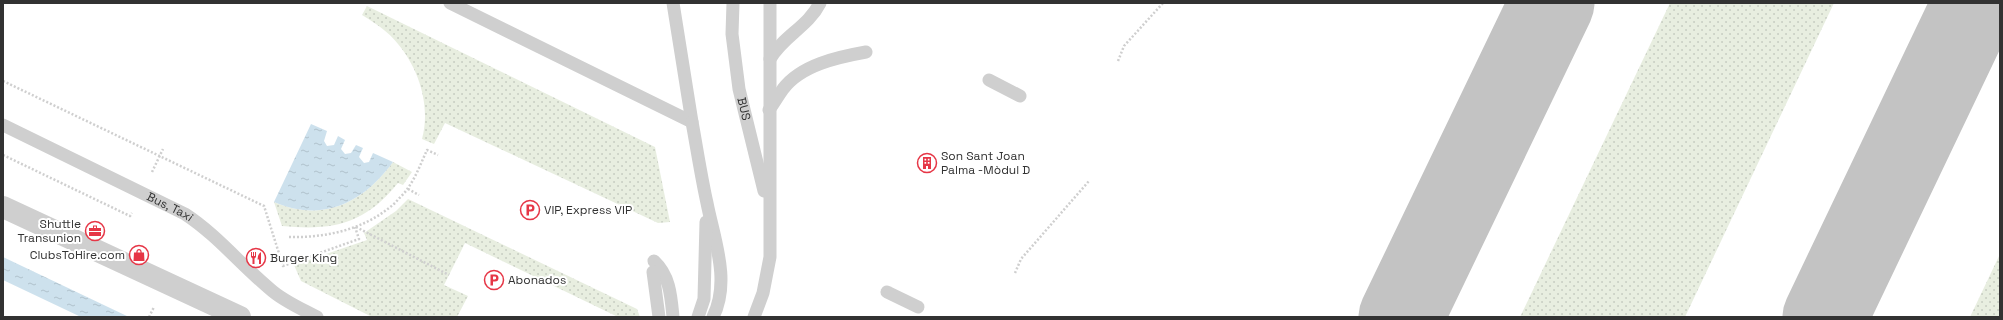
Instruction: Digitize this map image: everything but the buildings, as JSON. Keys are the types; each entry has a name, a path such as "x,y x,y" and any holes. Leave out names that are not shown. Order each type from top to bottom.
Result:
{"street":[{"path":"3,207 240,317"}],"lane":[{"path":"450,3 692,122"},
{"path":"673,3 707,205 720,260 720,296 713,317"},
{"name":"BUS","path":"733,3 732,34 739,89 770,213"},
{"path":"754,317 763,293 768,272 770,213 770,3"},
{"path":"770,60 777,47 810,19 820,3"},
{"path":"769,110 784,88 801,74 818,65 844,56 866,52"},
{"path":"989,80 1020,96"},
{"name":"Bus, Taxi","path":"3,125 185,214 203,225 271,291 317,317"},
{"path":"698,317 704,299 706,280 707,205"},
{"path":"659,317 654,266 662,268 668,279 673,317"},
{"path":"887,292 918,307"}],"path":[{"path":"1118,61 1124,46 1163,3"},
{"path":"3,81 264,206 283,266 359,239 355,227"},
{"path":"289,237 309,238 324,236 355,227 382,214 408,189 427,150 438,155"},
{"path":"3,155 130,216"},
{"path":"1015,273 1021,259 1089,181"},
{"path":"408,189 419,195"},
{"path":"355,227 449,275"},
{"path":"149,317 156,304"}],"shaded area":[{"path":"1670,3 1834,3 1685,317 1520,317"},
{"path":"367,6 655,147 670,222 658,223 445,123 434,144 422,139 425,114 424,101 417,76 405,54 394,40 382,28 362,15"},
{"path":"393,162 412,172 403,185 398,183 386,197 373,208 360,216 347,222 317,227 282,226 274,202 292,208 309,210 325,209 341,205 355,198 369,188"},
{"path":"408,199 637,309 640,317 618,317 465,243 444,285 468,296 457,317 372,317 301,281 294,265 367,240 364,233 396,211"},
{"path":"2000,254 2000,317 1970,317"}],"water":[{"path":"311,124 327,131 324,141 327,146 334,145 338,136 345,140 341,149 345,154 351,153 356,145 363,148 359,157 364,163 369,162 373,153 393,162 369,188 355,198 341,205 325,209 309,210 292,208 274,202"},
{"path":"3,257 129,317 81,317 3,280"}],"taxiway":[{"path":"1401,317 1552,3"},
{"path":"1825,317 1975,3"}],"place":[{"name":"Son Sant Joan Palma -Mòdul D","path":"927,163"},
{"name":"VIP, Express VIP","path":"530,210"},
{"name":"Shuttle Transunion","path":"95,231"},
{"name":"ClubsToHire.com","path":"139,255"},
{"name":"Burger King","path":"256,258"},
{"name":"Abonados","path":"494,280"}]}
